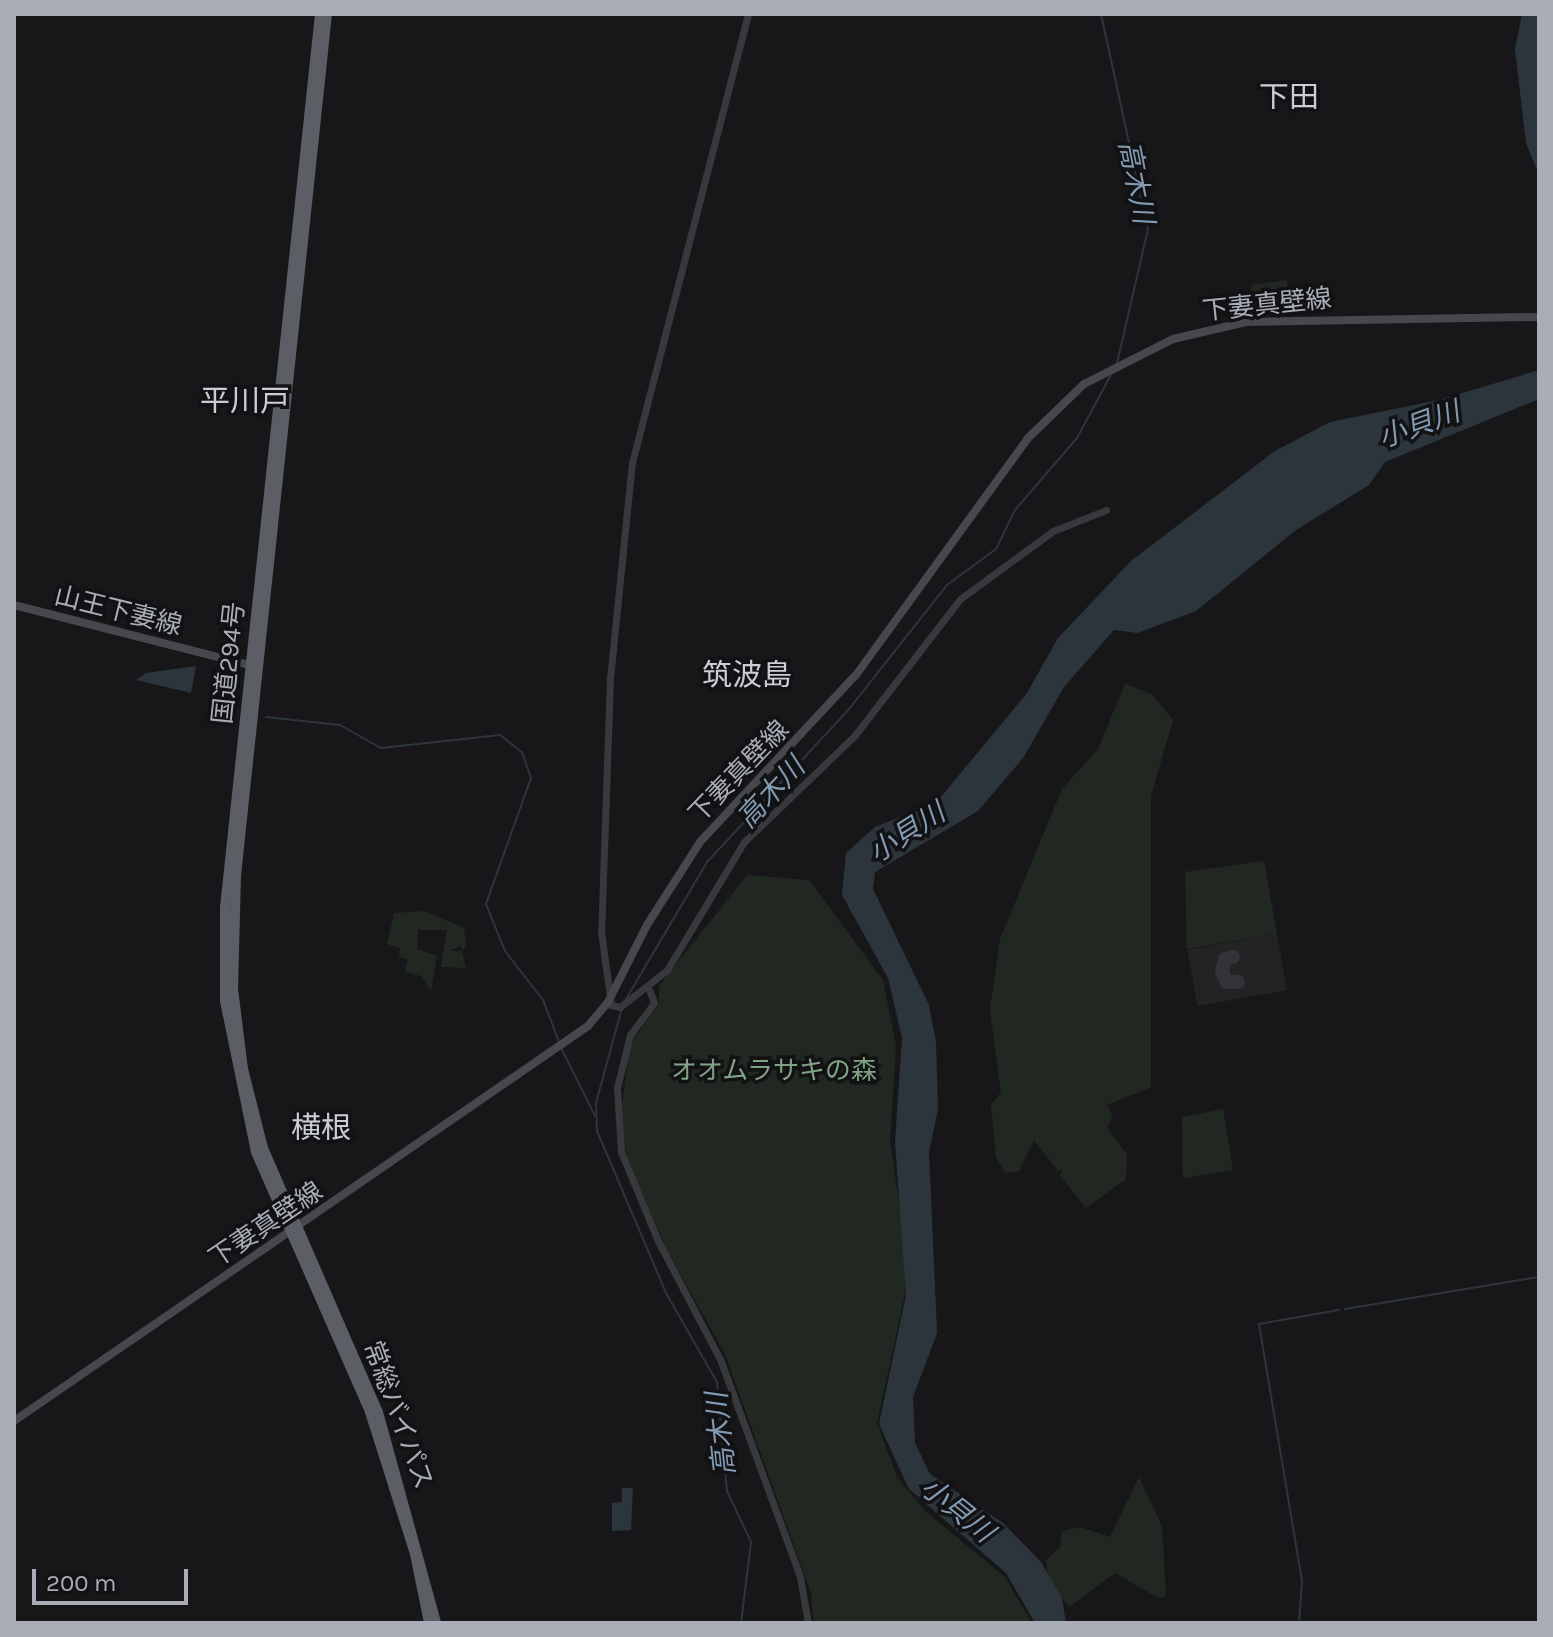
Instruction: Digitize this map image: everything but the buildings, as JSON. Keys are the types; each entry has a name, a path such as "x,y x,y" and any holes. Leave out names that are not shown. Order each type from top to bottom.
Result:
{"highway":[{"name":"国道294号","path":"320,14 233,909 233,989 251,1107 321,1302"},
{"name":"国道294号","path":"255,666 327,14"},
{"name":"常総バイパス","path":"293,1231 378,1412 436,1623"},
{"name":"常総バイパス","path":"321,1302 392,1474 429,1623"}],"main road":[{"name":"下妻真壁線","path":"14,1421 562,1048 608,1002 647,925 700,842 856,675 1037,428 1101,373 1182,336 1246,322 1539,317"},
{"name":"山王下妻線","path":"14,605 255,666"}],"street":[{"path":"748,14 632,462 610,679 601,931 608,1002 623,1004 648,987 671,963 744,842 855,735 960,599 1053,531 1106,510"},
{"path":"648,987 654,1003 627,1041 617,1088 621,1152 658,1241 720,1359 800,1577 808,1623"}],"shaded area":[{"path":"1277,934 1287,990 1197,1006 1187,950"}],"green space":[{"path":"1287,280 1288,312 1251,315 1251,285"},
{"path":"1125,684 1152,694 1173,720 1151,796 1151,1087 1107,1105 1113,1117 1107,1127 1127,1155 1126,1179 1086,1208 1060,1176 1063,1169 1058,1171 1034,1140 1019,1171 1005,1173 996,1157 991,1105 1001,1092 990,1010 1000,939 1062,789 1098,749"},
{"path":"1264,861 1277,934 1187,949 1185,872"},
{"name":"オオムラサキの森","path":"747,875 809,880 883,980 896,1045 890,1142 905,1244 905,1294 877,1423 897,1477 925,1511 1005,1577 1032,1623 814,1623 811,1593 725,1354 666,1248 627,1159 620,1122 630,1044 659,1004 659,986"},
{"path":"425,911 464,928 466,944 463,951 461,945 450,951 462,951 466,968 441,967 447,930 418,930 417,949 437,956 431,991 421,976 405,972 408,959 399,957 400,948 387,944 394,913"},
{"path":"1223,1109 1233,1170 1183,1178 1182,1117"},
{"path":"1139,1477 1162,1526 1166,1595 1160,1599 1115,1573 1069,1607 1048,1579 1046,1560 1060,1547 1062,1531 1080,1527 1110,1537"}],"water":[{"path":"1522,14 1539,14 1539,175 1526,143 1515,49"},
{"name":"小貝川","path":"1539,370 1539,399 1385,462 1369,485 1296,530 1196,611 1137,633 1114,630 1064,687 1023,758 978,811 875,872 873,889 929,1005 936,1042 938,1109 929,1152 937,1333 913,1397 915,1443 930,1474 1003,1523 1041,1562 1062,1598 1066,1623 1035,1623 1006,1573 909,1489 879,1424 906,1295 895,1143 902,1038 888,978 842,895 846,853 875,827 936,803 1027,693 1058,638 1131,561 1275,451 1330,422 1439,400"},
{"path":"196,666 191,693 136,680 146,673"},
{"path":"622,1488 633,1488 631,1530 612,1531 612,1503 622,1502"}],"waterway":[{"name":"高木川","path":"1101,14 1148,229 1117,363"},
{"name":"高木川","path":"626,999 707,862 849,709 947,585 996,549 1015,510 1077,438 1112,373"},
{"path":"266,717 340,725 381,748 500,735 522,752 531,778 486,904 505,951 543,1000 559,1042"},
{"name":"高木川","path":"622,1008 596,1103 597,1131 666,1293 717,1382 727,1491 751,1542 741,1623"},
{"path":"561,1048 595,1116"},
{"path":"1345,1309 1539,1277"},
{"path":"1299,1623 1302,1581 1259,1324 1339,1310"}],"taxiway":[{"path":"1233,957 1225,959 1222,972 1227,982 1238,982"}],"district":[{"name":"下田","path":"1289,97"},
{"name":"平川戸","path":"245,401"},
{"name":"筑波島","path":"747,675"},
{"name":"横根","path":"321,1128"}]}
